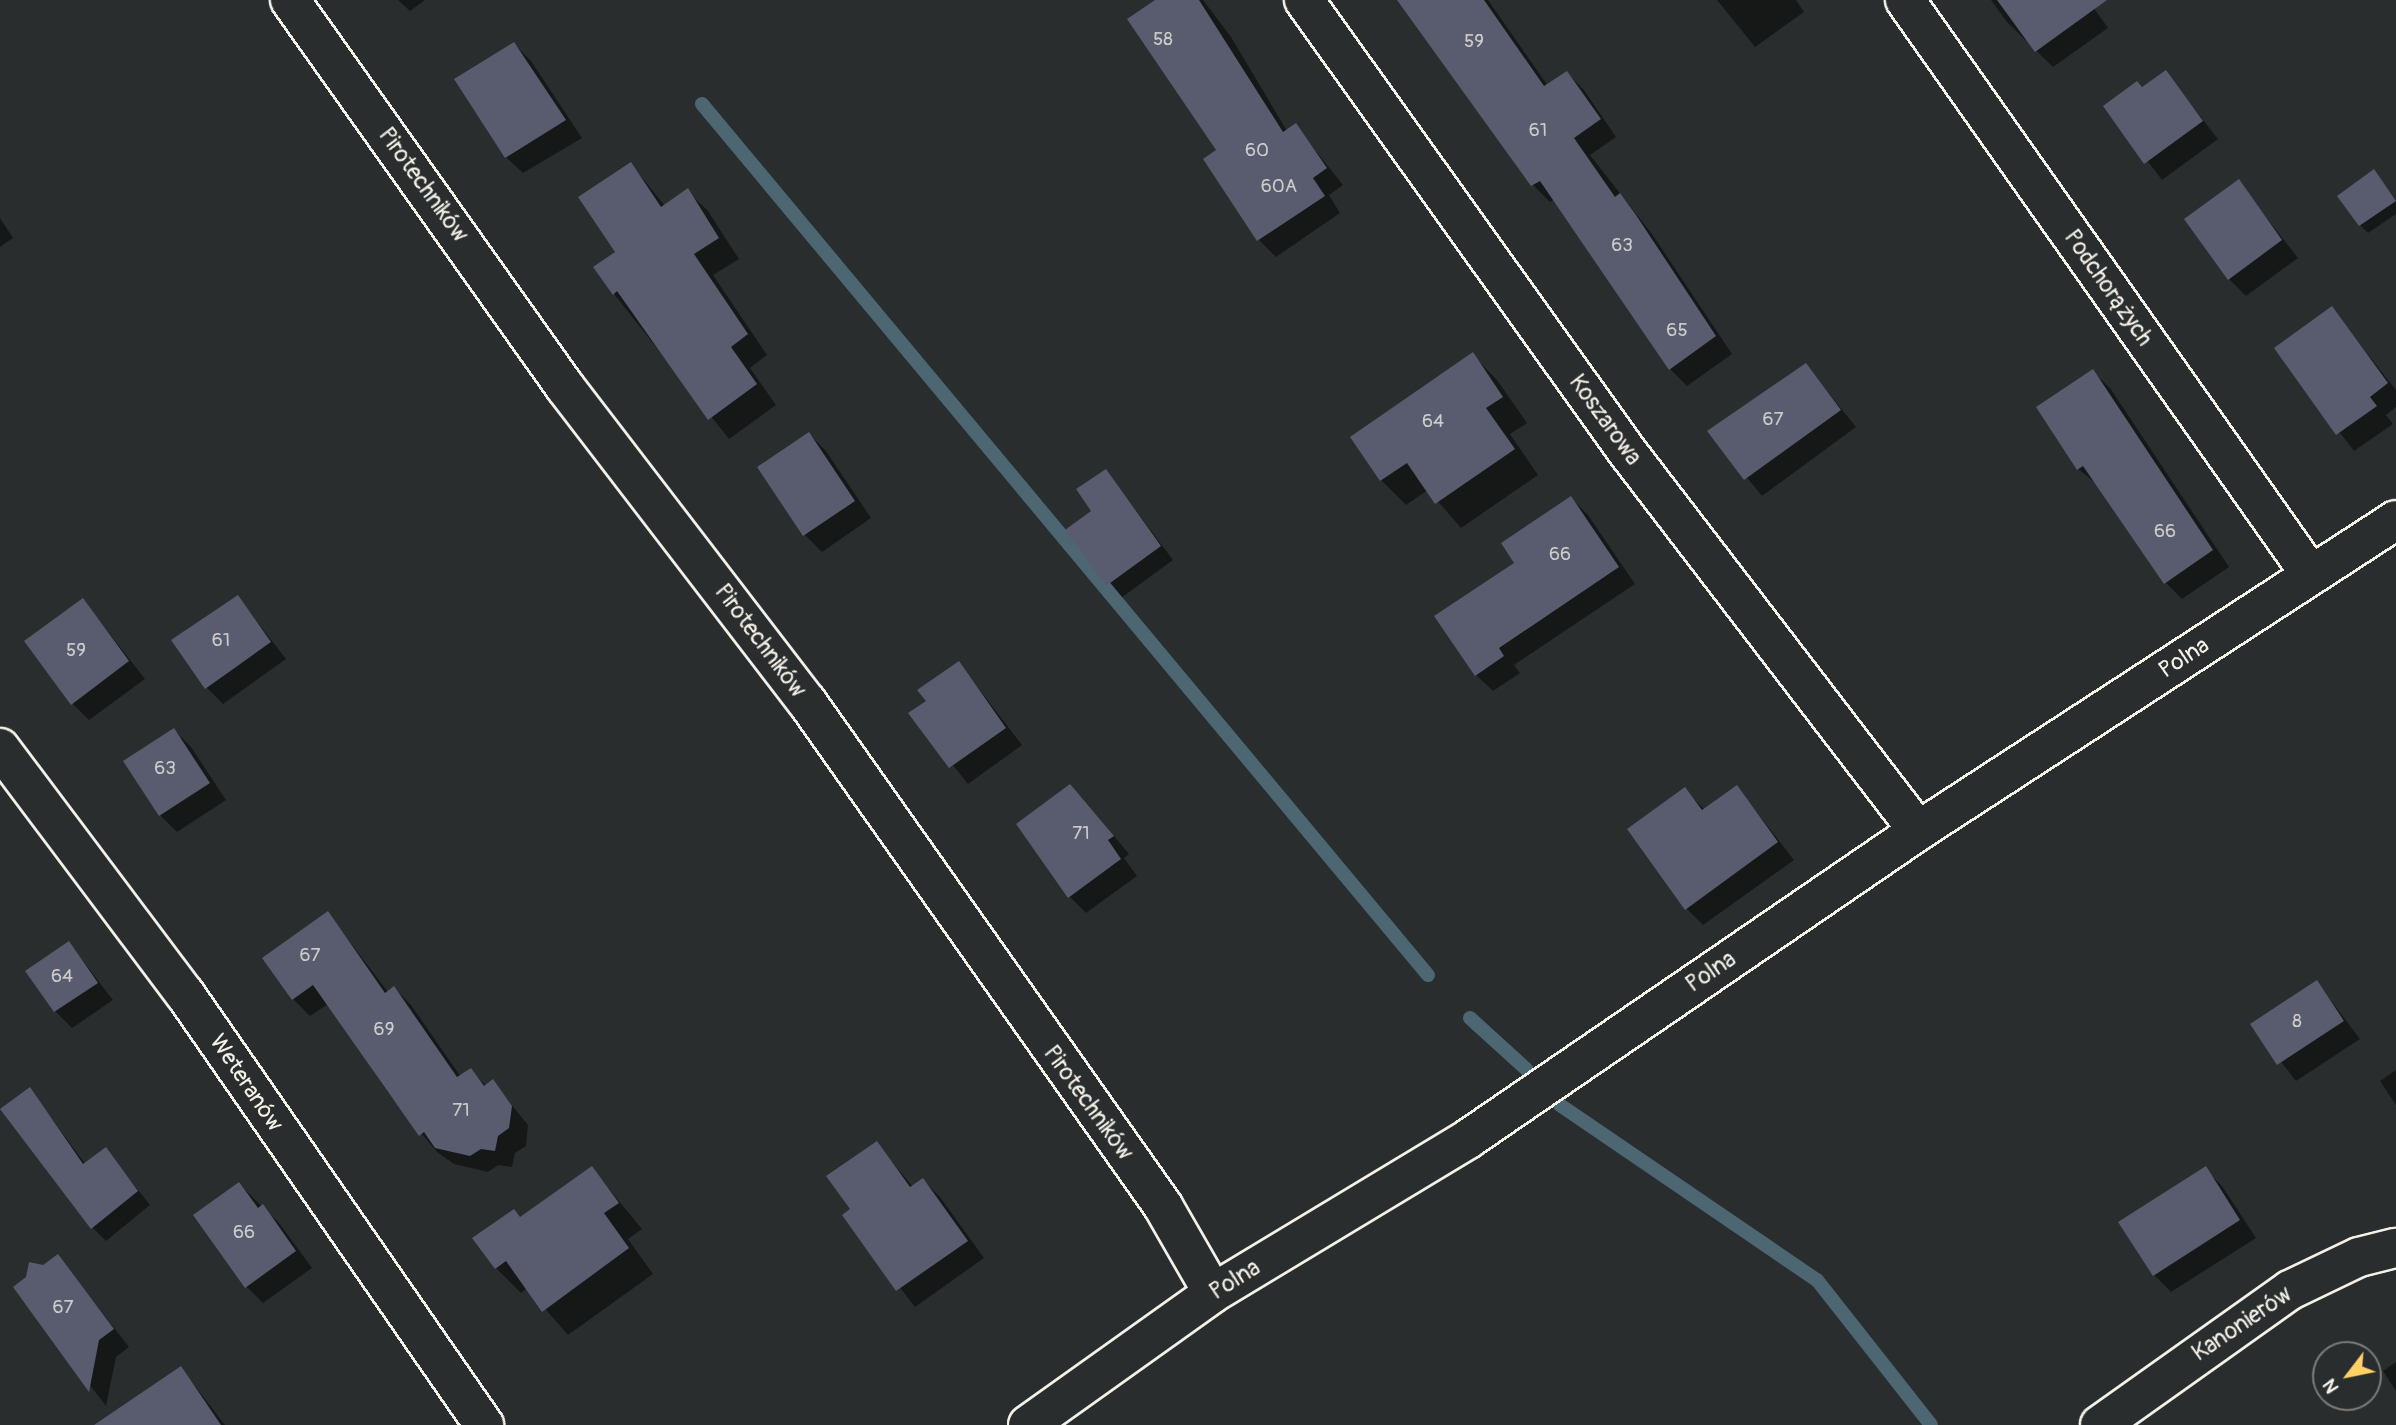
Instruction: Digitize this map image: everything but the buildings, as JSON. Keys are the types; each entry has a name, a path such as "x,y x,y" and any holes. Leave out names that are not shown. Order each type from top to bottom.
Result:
{"street":[{"name":"Pirotechników","path":"290,0 565,387 807,702 1163,1206 1213,1293"},
{"name":"Koszarowa","path":"1304,0 1626,450 1918,831"},
{"name":"Podchorążych","path":"1905,0 2311,575"},
{"name":"Polna","path":"1028,1425 1213,1293 1468,1139 1918,831 2396,520"},
{"name":"Weteranów","path":"0,748 186,994 484,1425"},
{"name":"Kanonierów","path":"2100,1425 2290,1290 2359,1257 2396,1248"}],"waterway":[{"path":"702,104 1428,975"},
{"path":"1470,1018 1526,1069"},
{"path":"1560,1105 1817,1280 1931,1425"}]}
